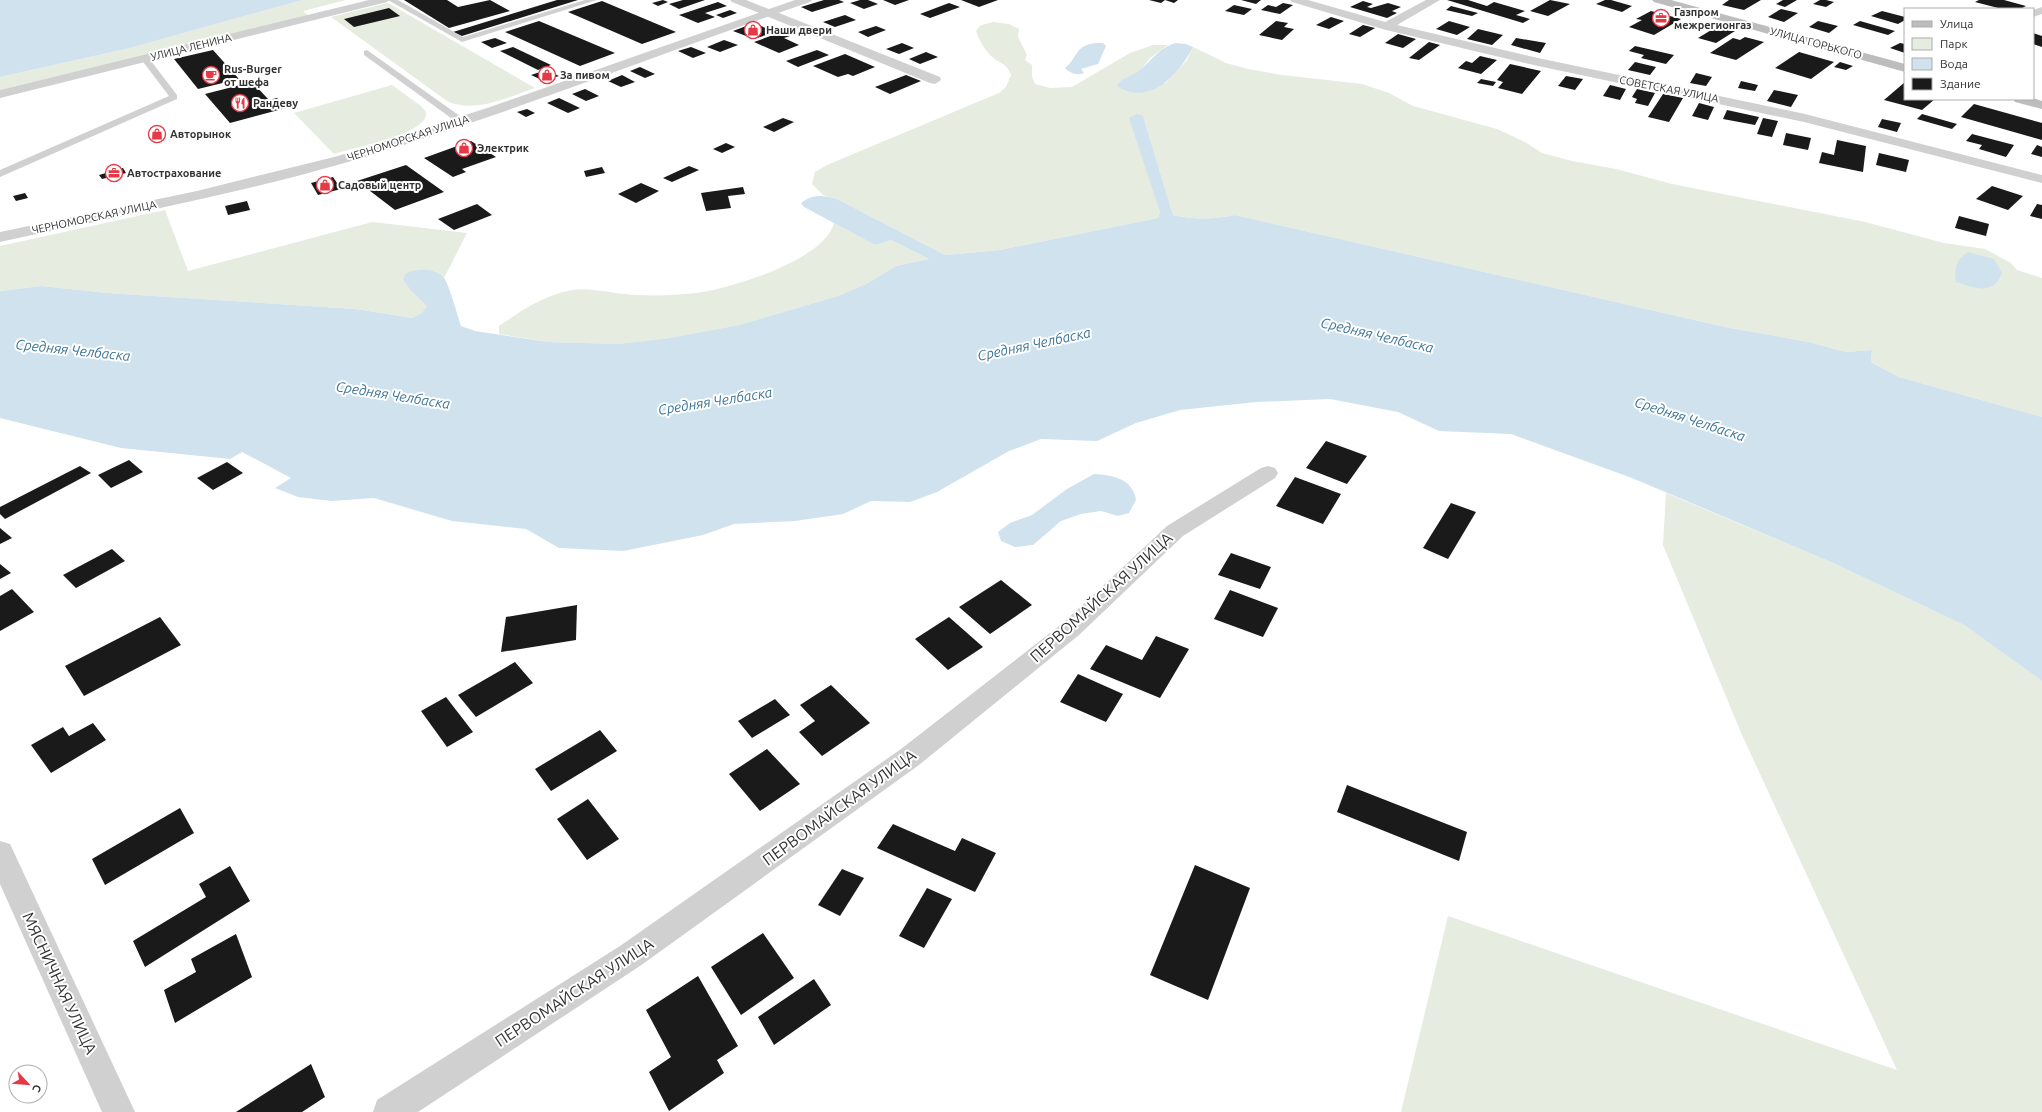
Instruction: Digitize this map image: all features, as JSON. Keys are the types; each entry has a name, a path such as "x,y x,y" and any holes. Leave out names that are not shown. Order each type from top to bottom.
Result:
{"main road":[{"name":"УЛИЦА ГОРЬКОГО","path":"1658,0 1904,68"},
{"path":"2024,100 2042,105"}],"street":[{"name":"УЛИЦА ЛЕНИНА","path":"0,94 383,0"},
{"path":"736,0 935,80"},
{"name":"ЧЕРНОМОРСКАЯ УЛИЦА","path":"0,237 283,175 390,144 461,121 806,0"},
{"name":"СОВЕТСКАЯ УЛИЦА","path":"1296,0 1386,26 1538,62 1805,118 2042,179"},
{"path":"1386,26 1434,0"},
{"name":"ПЕРВОМАЙСКАЯ УЛИЦА","path":"388,1112 630,956 910,757 1071,629 1175,531 1268,473"},
{"name":"МЯСНИЧНАЯ УЛИЦА","path":"0,853 119,1112"}],"lane":[{"path":"392,0 462,40 593,0"},
{"path":"367,53 461,121"},
{"path":"0,174 174,97 145,59"}],"green space":[{"path":"302,0 346,0 303,11 309,16 0,90 0,77 130,48"},
{"path":"388,3 535,88 491,103 468,106 457,105 447,101 331,17"},
{"path":"993,22 1009,24 1019,29 1018,37 1027,55 1025,60 1032,65 1032,77 1035,84 1050,88 1072,87 1130,53 1153,45 1168,45 1150,58 1140,71 1166,83 1187,60 1193,47 1226,63 1248,69 1282,75 1362,84 1389,93 1413,106 1497,129 1525,142 1542,153 1572,161 1616,169 1672,184 1865,222 1944,243 1985,249 2011,263 2017,270 2042,278 2042,417 1899,377 1871,362 1872,350 1846,352 1809,342 1725,327 1235,215 1189,218 1173,215 1143,116 1160,212 1158,218 1000,250 945,255 837,199 823,195 812,184 815,172 827,165 999,93 1006,87 1011,75 1009,71 988,53 976,31 981,26"},
{"path":"392,85 421,106 426,112 425,117 422,122 414,128 380,142 334,154 294,113"},
{"path":"165,210 188,271 372,222 467,233 444,278 434,271 412,292 427,306 423,313 412,318 356,309 108,293 41,286 0,291 0,246"},
{"path":"834,223 875,245 891,240 929,259 896,266 868,283 838,296 739,325 671,338 618,344 548,342 499,334 499,326 524,309 562,292 579,289 630,295 674,295 696,293 731,286 774,270 813,249 827,236"},
{"path":"1666,493 1831,562 1964,625 2042,681 2042,1112 1401,1112 1448,916 1897,1070 1742,735 1663,545"}],"water":[{"path":"0,0 302,0 130,48 0,77"},
{"path":"1095,43 1103,43 1106,46 1098,64 1081,69 1084,73 1079,74 1071,73 1065,68 1083,47"},
{"path":"1175,43 1186,44 1193,47 1180,68 1162,85 1140,93 1129,92 1117,86 1121,81 1137,72 1164,48"},
{"name":"Средняя Челбаска","path":"1137,114 1143,116 1173,215 1189,218 1204,218 1235,215 1725,327 1809,342 1846,352 1872,350 1871,362 1899,377 2042,417 2042,681 1964,625 1831,562 1632,478 1511,434 1439,431 1398,412 1330,399 1256,402 1180,410 1136,423 1097,441 1041,439 1009,451 937,492 910,502 871,501 843,514 795,521 734,524 703,535 623,551 559,548 526,529 452,521 374,498 332,501 298,497 275,488 291,478 242,452 230,459 121,448 0,418 0,291 41,286 108,293 356,309 412,318 422,313 427,306 412,292 403,279 406,273 426,270 436,272 444,278 451,293 461,326 475,331 548,342 618,344 670,338 739,325 838,296 868,283 896,266 929,259 891,240 875,245 804,207 801,203 805,200 818,196 837,199 945,255 1000,250 1158,218 1160,212 1129,118"},
{"path":"1968,252 1994,259 2002,273 1994,285 1988,288 1977,288 1956,282 1955,273 1958,261"},
{"path":"1094,474 1115,477 1131,487 1136,500 1129,513 1118,516 1101,511 1081,514 1061,521 1033,545 1015,547 1001,541 998,532 1010,523 1032,515 1067,489"}],"building":[{"path":"404,0 447,0 458,7 490,0 510,11 449,28"},
{"path":"557,0 578,0 462,36 453,32"},
{"path":"663,0 668,2 658,6 652,3"},
{"path":"683,0 705,0 679,9 669,4"},
{"path":"824,0 839,0 844,2 812,12 801,7"},
{"path":"860,0 868,0 878,4 864,9 850,3"},
{"path":"883,0 909,0 895,5"},
{"path":"961,0 998,0 979,7"},
{"path":"1149,0 1165,0 1161,3"},
{"path":"1165,0 1178,0 1174,3"},
{"path":"1241,0 1261,0 1256,4"},
{"path":"1447,0 1468,0 1487,6 1494,2 1525,11 1516,15 1530,19 1523,23"},
{"path":"1550,0 1570,4 1548,16 1530,11"},
{"path":"1605,0 1611,0 1632,6 1622,12 1596,4"},
{"path":"1729,0 1761,0 1744,10 1722,5"},
{"path":"1783,0 1797,0 1785,7 1776,4"},
{"path":"1820,0 1834,2 1826,7 1813,4"},
{"path":"1979,0 2004,0 2026,6 2022,8 1998,8 1975,2"},
{"path":"602,1 676,32 642,44 568,12"},
{"path":"1363,1 1373,4 1367,7 1371,8 1388,3 1401,7 1392,11 1397,13 1387,18 1350,7"},
{"path":"718,2 727,6 705,13 715,17 698,23 679,15"},
{"path":"949,3 960,7 930,18 920,14"},
{"path":"1283,3 1293,5 1280,14 1261,10 1268,5 1276,7"},
{"path":"1234,5 1252,9 1244,15 1225,11"},
{"path":"1451,6 1478,13 1472,16 1446,10"},
{"path":"389,8 400,16 354,27 344,19"},
{"path":"1781,9 1798,13 1784,22 1768,17"},
{"path":"730,10 737,13 723,18 716,15"},
{"path":"1651,11 1681,19 1654,35 1629,27 1642,20 1636,19"},
{"path":"1882,11 1904,17 1904,21 1898,24 1871,16"},
{"path":"845,15 856,20 835,27 823,22"},
{"path":"1331,17 1344,21 1329,29 1316,25"},
{"path":"539,21 615,53 580,66 505,32"},
{"path":"1276,21 1288,23 1284,27 1294,29 1282,40 1259,35"},
{"path":"1449,21 1470,27 1457,35 1436,29"},
{"path":"1818,21 1838,26 1829,33 1809,27"},
{"path":"1860,21 1895,31 1888,35 1853,25"},
{"path":"754,23 775,32 754,39 733,31"},
{"path":"1363,25 1375,28 1360,37 1349,34"},
{"path":"876,26 886,30 868,37 858,32"},
{"path":"1718,26 1735,31 1716,43 1698,38"},
{"path":"790,29 799,33 784,38 799,45 779,53 754,42"},
{"path":"1478,29 1503,35 1492,45 1467,39"},
{"path":"2034,33 2042,36 2042,47 2034,44"},
{"path":"1398,34 1416,39 1403,48 1385,43"},
{"path":"1745,37 1764,42 1736,60 1710,53 1733,38 1740,40"},
{"path":"495,38 507,43 492,48 481,42"},
{"path":"1516,38 1546,43 1540,53 1511,45"},
{"path":"724,40 738,45 720,52 707,47"},
{"path":"1429,42 1440,45 1419,60 1409,58"},
{"path":"902,43 914,48 899,54 886,49"},
{"path":"1900,43 1904,44 1904,53 1890,48"},
{"path":"1635,46 1674,55 1666,64 1641,58 1644,55 1629,51"},
{"path":"513,47 551,65 538,70 500,51"},
{"path":"691,47 706,53 693,58 678,51"},
{"path":"213,50 239,79 198,89 174,59"},
{"path":"817,50 829,55 798,67 786,61"},
{"path":"926,52 938,57 920,64 909,59"},
{"path":"1799,52 1834,62 1811,79 1775,68"},
{"path":"845,54 875,67 853,76 848,74 838,77 813,66"},
{"path":"1480,56 1497,60 1481,74 1458,68 1466,61 1472,63"},
{"path":"1635,62 1656,67 1650,75 1628,70"},
{"path":"1840,62 1853,66 1846,70 1834,67"},
{"path":"1510,64 1541,71 1522,94 1498,88 1503,82 1497,80"},
{"path":"640,67 655,74 645,78 630,71"},
{"path":"546,70 559,76 544,81 531,75"},
{"path":"1696,73 1712,77 1706,86 1690,83"},
{"path":"622,75 635,82 621,87 608,81"},
{"path":"906,75 921,81 890,94 875,87"},
{"path":"1566,76 1583,79 1575,90 1558,86"},
{"path":"1481,79 1496,82 1493,86 1477,83"},
{"path":"1741,81 1758,85 1755,91 1738,88"},
{"path":"252,82 269,100 277,98 286,108 230,123 205,94"},
{"path":"1904,83 1904,100 1934,100 1922,110 1884,100"},
{"path":"1610,85 1626,89 1620,100 1603,96"},
{"path":"585,89 599,96 586,101 572,94"},
{"path":"1637,89 1655,93 1648,106 1635,103 1637,99 1632,97"},
{"path":"1774,90 1798,95 1791,107 1767,101"},
{"path":"1663,94 1683,98 1669,122 1648,117"},
{"path":"559,98 580,108 568,113 547,103"},
{"path":"1699,103 1714,107 1708,120 1692,116"},
{"path":"1974,104 2042,123 2042,140 1961,117"},
{"path":"527,109 535,113 526,117 517,112"},
{"path":"1727,110 1759,117 1755,125 1723,119"},
{"path":"1922,114 1957,124 1952,129 1917,119"},
{"path":"783,118 794,122 774,132 763,127"},
{"path":"1763,118 1778,121 1772,137 1757,134"},
{"path":"1882,119 1901,123 1897,132 1878,127"},
{"path":"1786,133 1811,138 1808,150 1783,145"},
{"path":"1972,134 2014,145 2006,157 1979,149 1982,145 1966,141"},
{"path":"1837,140 1866,146 1863,172 1819,163 1822,152 1834,155"},
{"path":"471,141 496,157 462,169 466,172 453,177 424,158"},
{"path":"726,143 735,147 722,153 713,149"},
{"path":"2037,145 2042,147 2042,157 2031,154"},
{"path":"1879,153 1909,160 1906,172 1876,165"},
{"path":"406,165 444,192 395,210 357,181"},
{"path":"689,166 699,170 672,182 663,178"},
{"path":"602,167 605,173 586,177 584,171"},
{"path":"123,168 126,173 102,179 99,175"},
{"path":"333,177 341,189 318,195 311,183"},
{"path":"641,183 659,191 636,203 618,194"},
{"path":"1992,186 2023,196 2008,210 1976,199"},
{"path":"743,187 745,194 728,196 731,208 706,211 701,193"},
{"path":"25,193 28,198 16,201 13,196"},
{"path":"247,201 250,210 228,215 225,206"},
{"path":"477,204 492,215 454,230 438,219"},
{"path":"2037,204 2042,205 2042,219 2030,216"},
{"path":"1959,216 1989,224 1986,236 1955,228"},
{"path":"1326,441 1367,456 1347,484 1306,468"},
{"path":"129,460 143,472 111,488 98,475"},
{"path":"227,462 243,473 213,490 197,478"},
{"path":"80,466 91,473 5,519 0,514 0,507"},
{"path":"1295,477 1341,494 1323,524 1276,506"},
{"path":"1451,503 1476,512 1448,559 1423,548"},
{"path":"0,528 12,538 0,544"},
{"path":"112,549 125,561 76,588 63,575"},
{"path":"1231,553 1271,567 1260,589 1218,575"},
{"path":"0,564 11,573 0,579"},
{"path":"1001,580 1032,605 990,634 959,607"},
{"path":"12,589 34,612 0,631 0,596"},
{"path":"1230,590 1278,608 1263,637 1214,619"},
{"path":"577,605 576,640 501,652 506,617"},
{"path":"160,617 181,645 84,696 65,666"},
{"path":"949,617 983,647 948,670 915,639"},
{"path":"1156,636 1189,649 1160,698 1090,669 1106,645 1142,660"},
{"path":"515,662 533,683 476,717 458,695"},
{"path":"1078,674 1123,694 1106,722 1060,702"},
{"path":"831,685 870,723 822,756 799,732 815,721 800,705"},
{"path":"446,697 473,732 447,747 421,711"},
{"path":"775,699 790,715 752,738 738,721"},
{"path":"93,723 106,740 51,773 31,745 63,727 69,736"},
{"path":"600,730 617,751 551,791 535,769"},
{"path":"767,749 800,784 760,811 729,774"},
{"path":"1347,785 1467,832 1459,861 1337,812"},
{"path":"588,799 619,839 587,860 557,819"},
{"path":"180,808 194,833 105,885 92,859"},
{"path":"893,824 955,851 962,838 996,853 975,892 877,848"},
{"path":"1195,865 1250,888 1208,1000 1150,975"},
{"path":"230,866 250,901 145,967 133,941 206,897 199,884"},
{"path":"842,869 864,878 840,916 818,905"},
{"path":"927,888 952,899 924,948 899,936"},
{"path":"763,933 794,978 741,1015 711,967"},
{"path":"236,934 252,977 175,1023 164,990 196,972 191,959"},
{"path":"698,976 738,1046 717,1060 724,1073 669,1111 649,1072 671,1057 646,1010"},
{"path":"814,979 831,1005 774,1045 758,1017"},
{"path":"311,1064 325,1097 302,1112 236,1112"}],"place":[{"name":"Газпром межрегионгаз","path":"1661,18"},
{"name":"Наши двери","path":"753,30"},
{"name":"Rus-Burger от шефа","path":"211,75"},
{"name":"За пивом","path":"547,75"},
{"name":"Рандеву","path":"240,103"},
{"name":"Авторынок","path":"157,134"},
{"name":"Электрик","path":"464,148"},
{"name":"Автострахование","path":"114,173"},
{"name":"Садовый центр","path":"325,185"}]}
